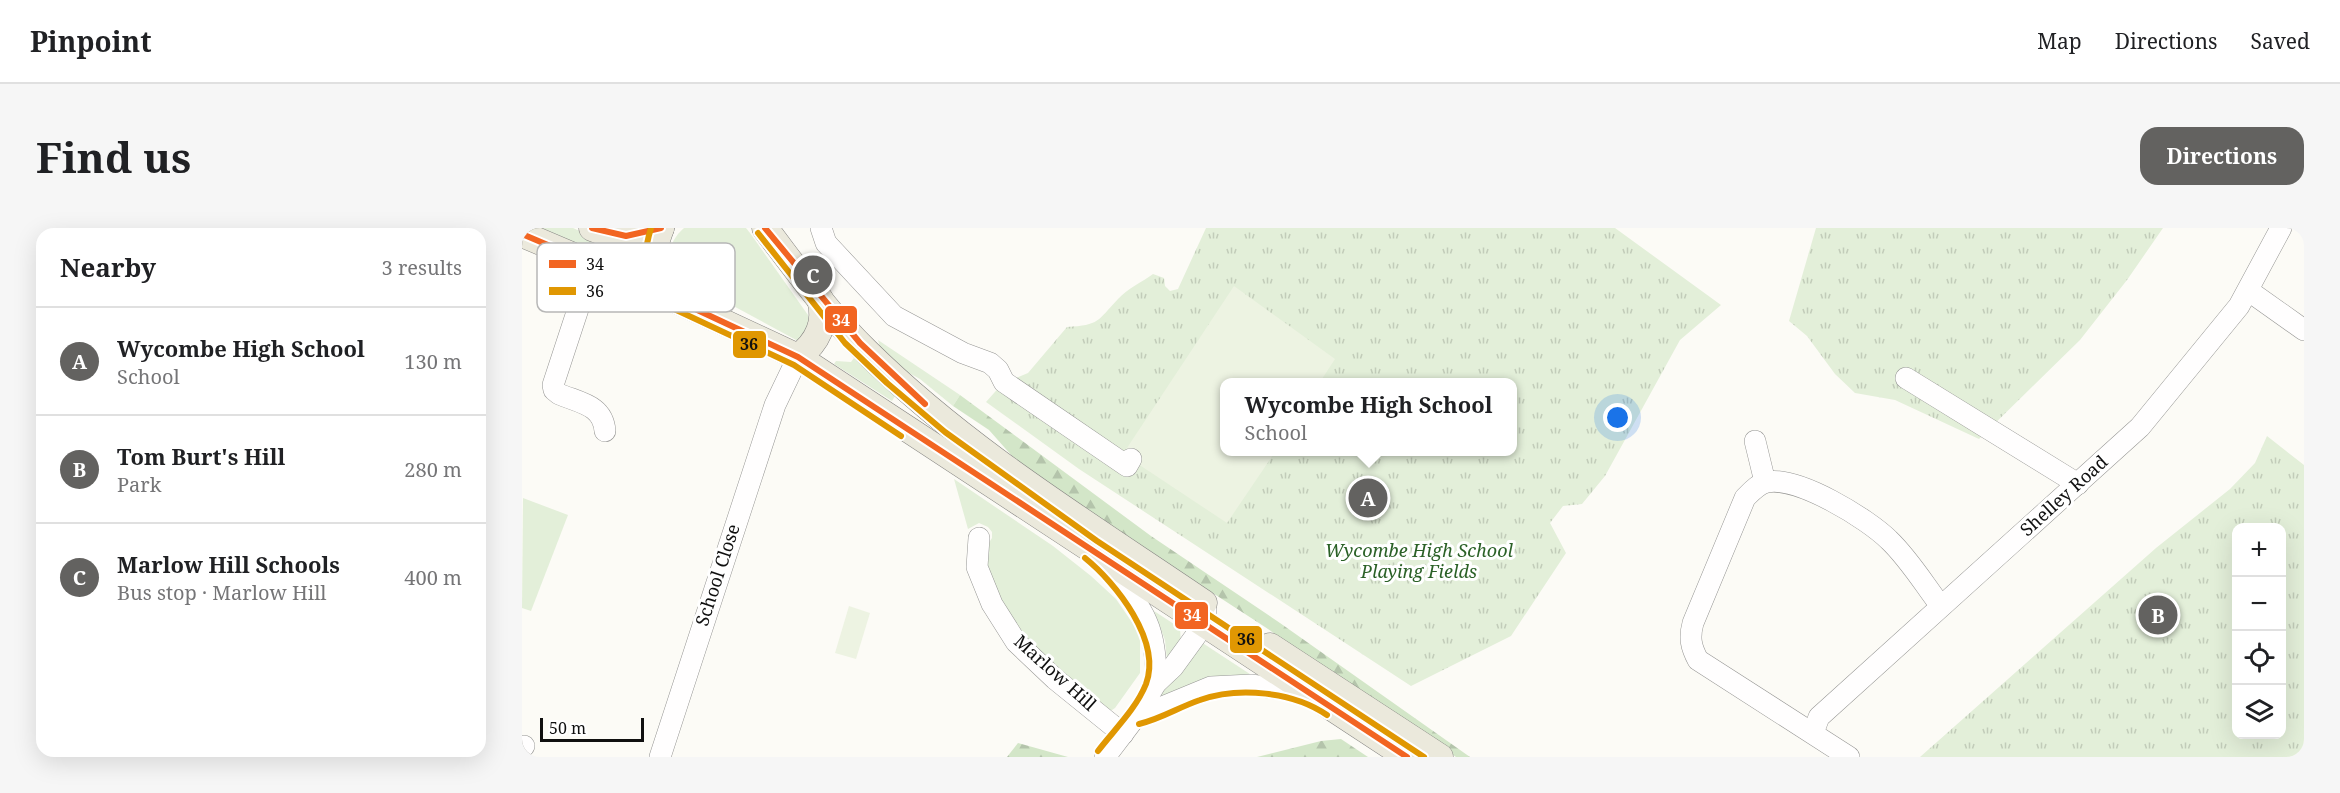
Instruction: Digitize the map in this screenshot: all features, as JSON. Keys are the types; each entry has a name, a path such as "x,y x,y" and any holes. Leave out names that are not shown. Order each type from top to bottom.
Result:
{"main road":[{"path":"592,228 622,237 636,237 661,228"},
{"path":"655,243 661,228"},
{"path":"765,228 820,299 864,350 936,413 1007,469 1206,614 1309,693 1407,757"},
{"path":"522,234 543,243"},
{"path":"798,357 815,341 823,323 820,299"},
{"path":"702,312 798,357 1102,558 1206,614 1440,757"}],"street":[{"path":"821,228 826,243 894,316 963,353 990,363 998,370 1004,382 1127,466 1131,459"},
{"name":"Shelley Road","path":"1813,733 1819,717 1940,605 2140,427 2249,291 2281,228"},
{"path":"2249,291 2304,330"},
{"path":"578,312 562,378 554,390 600,412 604,419 605,431"},
{"name":"School Close","path":"769,343 780,370 778,394"},
{"name":"School Close","path":"660,757 778,394 798,357"},
{"path":"1906,378 2078,484"},
{"path":"1755,441 1765,482"},
{"path":"1849,757 1698,660 1690,642 1693,623 1745,498 1765,482 1774,481 1815,492 1854,511 1890,540 1940,605"},
{"name":"Marlow Hill","path":"978,538 977,567 992,604 1016,642 1055,679 1123,734"},
{"path":"1102,558 1143,610 1151,627 1156,647 1156,683"},
{"path":"1105,757 1137,715 1156,683 1173,667 1206,614"},
{"path":"1137,715 1211,687 1251,685 1309,693"}],"green space":[{"path":"527,228 573,228 600,240 599,243 561,243"},
{"path":"684,228 746,228 808,315 810,325 798,341 735,307 735,243 672,243"},
{"name":"Wycombe High School Playing Fields","path":"1206,228 1615,228 1721,305 1680,340 1605,476 1582,504 1563,506 1550,523 1566,553 1511,636 1411,686 1079,469 986,402 1002,384 1028,373 1067,327 1086,325 1097,320 1122,295 1153,274 1164,278 1165,286 1170,291 1178,289"},
{"path":"1816,228 2163,228 2127,280 2080,340 1979,439 1895,400 1855,393 1835,374 1807,336 1789,321"},
{"path":"603,241 646,243 602,243"},
{"path":"1234,286 1335,359 1323,378 1220,378 1220,456 1272,456 1227,523 1123,454"},
{"path":"878,340 960,395 953,406 920,379 889,362 881,351"},
{"path":"854,358 895,396 892,401 834,364 836,361 851,362"},
{"path":"960,395 1151,536 1280,623 1470,757 1456,757 1265,627 1059,493 1020,465 989,430 953,406"},
{"path":"2267,436 2304,465 2304,757 1920,757 2156,548 2230,489 2255,463"},
{"path":"954,479 1053,546 1116,599 1140,634 1140,673 1115,708 1109,712 1023,641 989,582 986,547 992,538 992,532 988,527 979,523 968,529"},
{"path":"523,498 568,515 531,611 522,608"},
{"path":"849,606 870,613 856,659 835,653"},
{"path":"1154,611 1180,628 1181,644 1167,660 1165,640"},
{"path":"1201,642 1259,680 1153,705"},
{"path":"1341,739 1368,757 1257,757 1321,741"},
{"path":"1018,743 1068,757 1007,757"}],"transit line":[{"name":"34","path":"592,228 626,236 661,228"},
{"name":"36","path":"647,243 651,228"},
{"name":"34","path":"765,228 860,343 925,404"},
{"name":"36","path":"758,233 845,343 887,383 945,432 1097,541 1424,757"},
{"name":"34","path":"522,234 543,243"},
{"name":"36","path":"681,312 794,365 901,436"},
{"name":"34","path":"702,312 798,357 1407,757"},
{"name":"36","path":"1085,558 1110,582 1133,614 1148,650 1149,667 1142,693 1098,751"},
{"name":"36","path":"1139,724 1200,700 1232,693 1283,696 1314,707 1327,715"}],"place":[{"name":"Marlow Hill Schools","path":"813,275"},
{"name":"Wycombe High School","path":"1368,498"},
{"name":"Tom Burt's Hill","path":"2158,615"}]}
